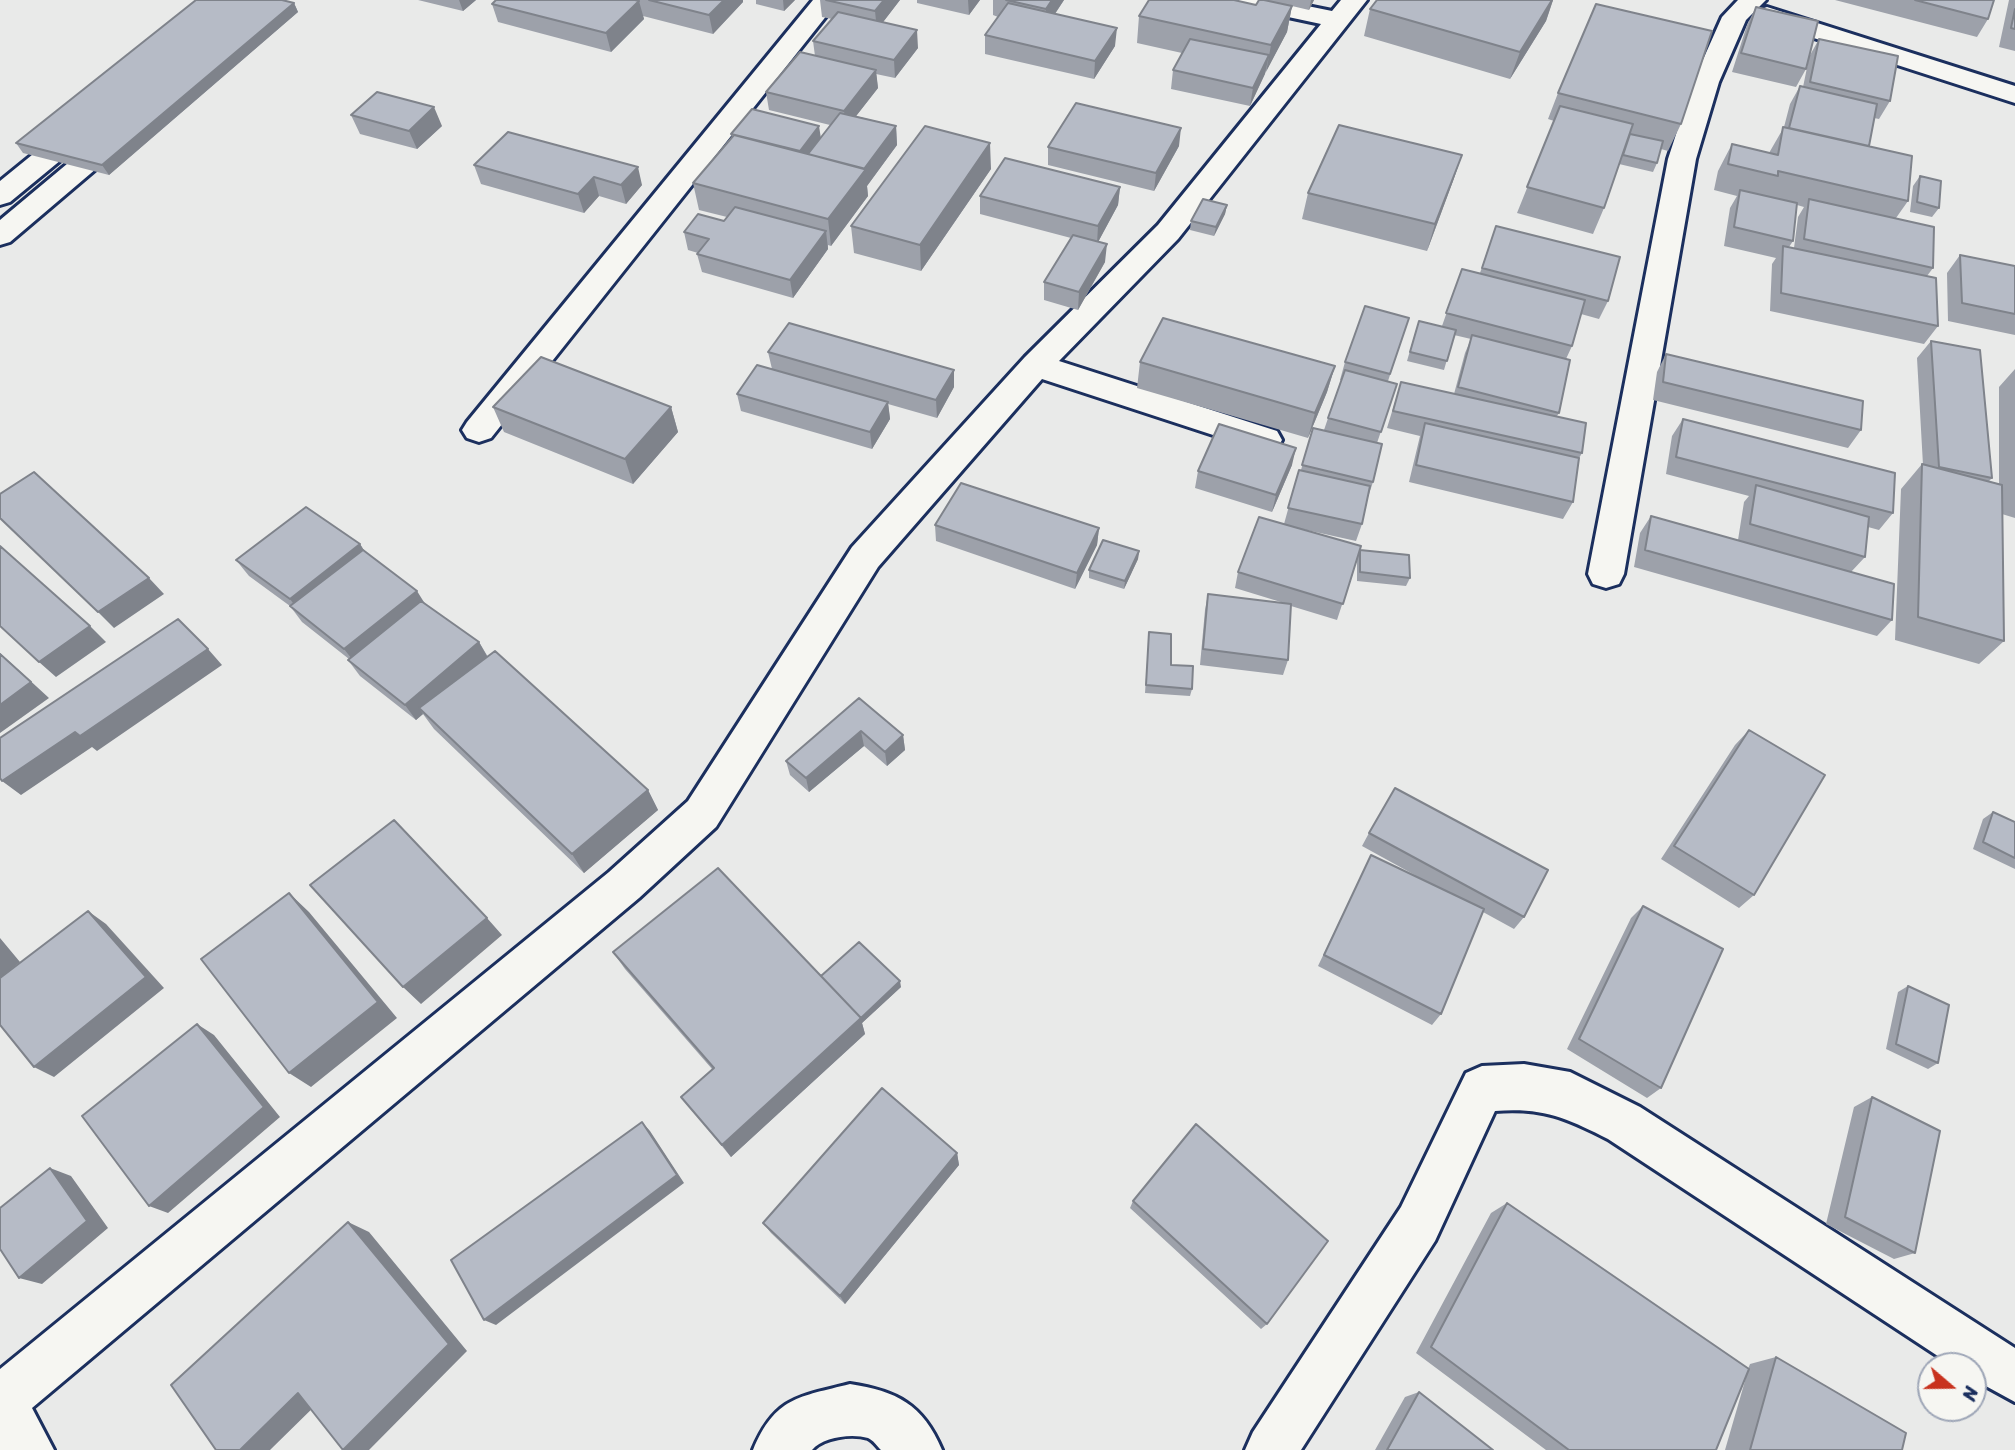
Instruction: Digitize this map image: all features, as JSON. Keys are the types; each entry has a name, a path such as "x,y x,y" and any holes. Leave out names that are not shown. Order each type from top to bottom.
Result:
{"street":[{"path":"479,430 826,0"},
{"path":"1241,0 1346,10"},
{"path":"1606,574 1682,159 1706,82 1735,17 1750,3 1804,29 2015,95"},
{"path":"28,1450 0,1403 624,886 702,814 792,678 865,557 1036,365 1168,232 1346,10"},
{"path":"0,195 107,108"},
{"path":"0,234 136,121"},
{"path":"1036,365 1265,440"},
{"path":"1272,1450 1418,1224 1482,1089 1524,1086 1570,1095 1624,1123 2015,1377"},
{"path":"779,1450 801,1422 850,1410 884,1415 916,1450"}],"building":[{"path":"196,0 282,0 294,3 102,165 16,143"},
{"path":"496,0 639,1 606,33 492,4"},
{"path":"649,0 724,0 709,15"},
{"path":"826,0 884,0 875,11"},
{"path":"1006,0 1052,0 1046,9"},
{"path":"1149,0 1234,0 1256,5 1259,0 1264,0 1292,6 1271,45 1139,16"},
{"path":"1377,0 1552,0 1520,52 1370,9"},
{"path":"1915,0 1994,0 1988,19"},
{"path":"1008,3 1117,28 1095,61 985,35"},
{"path":"1596,4 1712,31 1681,124 1558,93"},
{"path":"1756,7 1818,21 1806,69 1741,53"},
{"path":"2015,9 2015,29 2011,28"},
{"path":"838,12 917,30 894,60 813,41"},
{"path":"1190,39 1269,55 1253,88 1173,70"},
{"path":"1819,39 1898,56 1890,101 1810,82"},
{"path":"800,52 876,70 844,111 766,92"},
{"path":"1800,86 1877,104 1869,146 1789,128"},
{"path":"377,92 434,107 409,131 351,115"},
{"path":"1076,103 1181,128 1156,173 1048,147"},
{"path":"1560,106 1633,124 1604,208 1527,187"},
{"path":"752,109 819,126 800,151 731,134"},
{"path":"840,113 896,126 864,169 808,154"},
{"path":"1339,125 1462,155 1435,224 1308,193"},
{"path":"925,126 990,143 920,245 851,226"},
{"path":"1783,127 1912,156 1908,201 1778,171 1778,176 1728,164 1732,144 1778,155"},
{"path":"508,132 638,167 621,185 594,177 578,194 474,165"},
{"path":"1630,134 1663,141 1657,163 1623,155"},
{"path":"734,135 866,169 828,219 693,183"},
{"path":"1005,158 1120,187 1098,226 980,196"},
{"path":"1920,176 1941,181 1939,208 1917,202"},
{"path":"1740,190 1797,203 1793,241 1734,227"},
{"path":"1203,199 1227,205 1216,227 1191,221"},
{"path":"1809,199 1934,227 1933,268 1804,239"},
{"path":"735,207 826,231 790,280 697,254 709,239 684,232 698,214 724,221"},
{"path":"1496,226 1620,257 1608,301 1482,268"},
{"path":"1073,235 1107,244 1079,292 1044,282"},
{"path":"1783,246 1936,278 1938,326 1781,293"},
{"path":"1960,255 2015,266 2015,314 1962,303"},
{"path":"1462,269 1585,300 1572,346 1446,313"},
{"path":"1365,306 1409,318 1390,374 1345,362"},
{"path":"1163,318 1335,366 1315,413 1140,362"},
{"path":"1419,321 1456,330 1447,361 1410,352"},
{"path":"789,323 954,370 936,400 768,352"},
{"path":"1472,335 1570,360 1559,413 1458,387"},
{"path":"1931,341 1980,350 1992,478 1939,467"},
{"path":"1666,354 1863,401 1861,430 1663,382"},
{"path":"541,357 671,407 625,459 493,407"},
{"path":"757,365 888,402 870,432 737,394"},
{"path":"1345,370 1397,384 1381,432 1328,418"},
{"path":"1401,382 1586,423 1582,453 1393,411"},
{"path":"1683,419 1895,473 1893,513 1676,457"},
{"path":"1425,423 1579,458 1573,502 1416,465"},
{"path":"1219,424 1296,448 1276,495 1198,471"},
{"path":"1313,428 1382,444 1373,482 1302,465"},
{"path":"1922,464 2002,485 2004,641 1918,617"},
{"path":"1299,470 1370,486 1362,524 1288,508"},
{"path":"34,472 149,578 98,612 0,518 0,494"},
{"path":"961,483 1099,528 1077,573 935,525"},
{"path":"1756,485 1869,517 1865,557 1750,524"},
{"path":"306,507 360,544 290,599 236,560"},
{"path":"1651,516 1894,584 1892,620 1645,550"},
{"path":"1259,517 1361,546 1343,604 1238,572"},
{"path":"1103,540 1139,551 1125,581 1089,570"},
{"path":"0,546 90,626 39,662 0,626"},
{"path":"363,550 417,591 344,649 290,606"},
{"path":"1360,550 1409,555 1410,578 1360,572"},
{"path":"1208,594 1291,604 1288,660 1203,649"},
{"path":"421,601 479,642 405,705 348,660"},
{"path":"178,619 208,649 80,736 75,732 2,781 0,738"},
{"path":"1149,632 1171,634 1171,665 1193,666 1192,689 1146,685"},
{"path":"495,651 648,790 572,854 419,708"},
{"path":"0,654 31,682 0,705"},
{"path":"859,698 903,735 885,752 861,731 806,778 786,761"},
{"path":"1749,730 1825,775 1754,895 1674,846"},
{"path":"1395,788 1548,870 1524,917 1369,833"},
{"path":"1993,812 2015,822 2015,858 1983,842"},
{"path":"394,820 487,918 403,987 310,885"},
{"path":"1371,855 1484,909 1441,1014 1324,955"},
{"path":"718,868 861,1018 722,1145 681,1097 714,1068 613,952"},
{"path":"289,893 378,1002 289,1073 201,959"},
{"path":"1643,906 1723,949 1661,1088 1579,1039"},
{"path":"88,911 146,977 34,1067 0,1025 0,978"},
{"path":"859,942 900,981 861,1018 821,976"},
{"path":"1908,986 1949,1005 1938,1063 1896,1044"},
{"path":"197,1024 264,1107 149,1206 82,1116"},
{"path":"882,1088 957,1153 840,1296 763,1223"},
{"path":"1872,1097 1940,1131 1915,1253 1845,1217"},
{"path":"642,1122 677,1175 484,1320 451,1260"},
{"path":"1196,1124 1328,1241 1267,1324 1133,1201"},
{"path":"50,1168 87,1221 19,1278 0,1249 0,1208"},
{"path":"1507,1203 1749,1369 1716,1450 1569,1450 1431,1347"},
{"path":"348,1222 449,1344 343,1450 298,1393 240,1450 216,1450 171,1385"},
{"path":"1776,1357 1906,1433 1902,1450 1750,1450"},
{"path":"1419,1392 1493,1450 1387,1450"}]}
